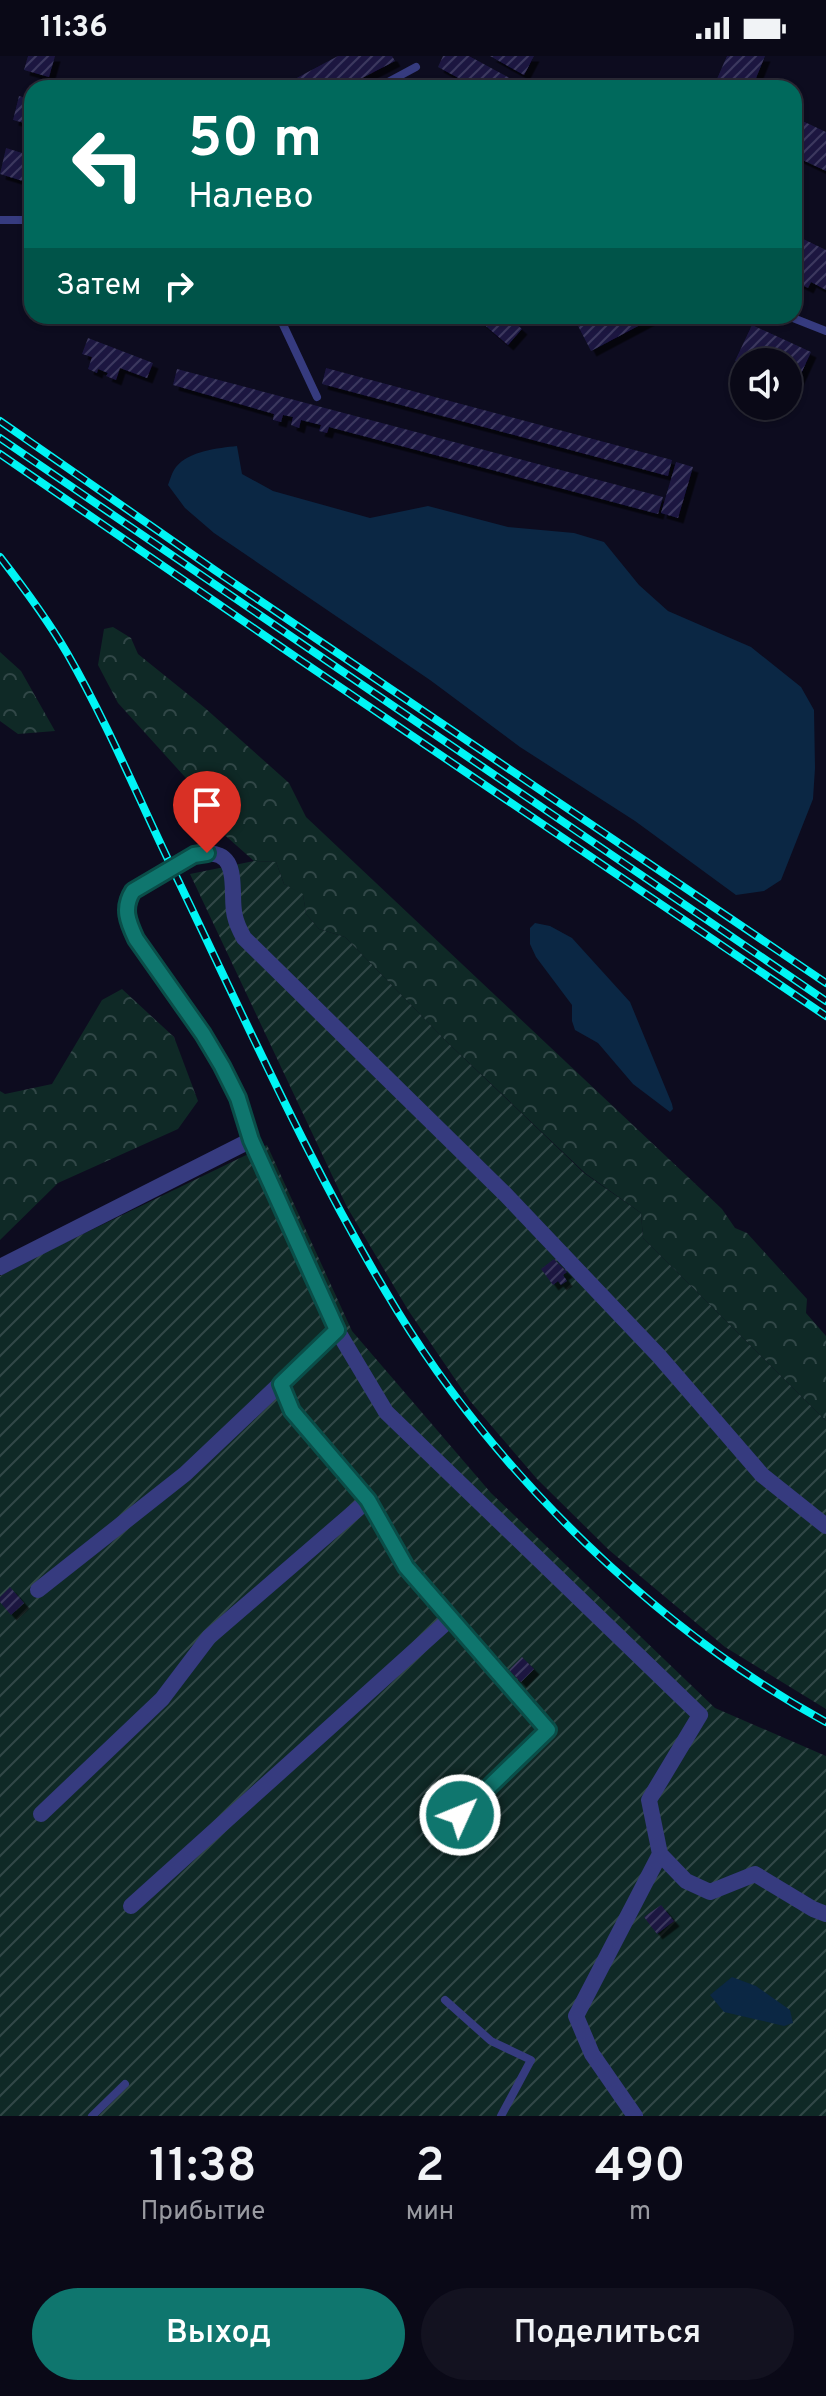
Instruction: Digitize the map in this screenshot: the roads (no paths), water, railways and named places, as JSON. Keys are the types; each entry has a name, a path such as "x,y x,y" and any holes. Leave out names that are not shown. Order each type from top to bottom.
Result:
{"street":[{"path":"826,1526 762,1475 659,1356 505,1194 244,938 232,908 232,875 227,862 218,855 194,855 133,891 128,899 128,923 222,1066 238,1098 251,1140 337,1330 386,1412 700,1715 649,1800 660,1854 686,1881 710,1892 755,1874 826,1914"},
{"path":"0,1267 251,1140"},
{"path":"38,1590 185,1474 337,1330"},
{"path":"281,1384 292,1411 368,1500 406,1567 548,1730 438,1836"},
{"path":"41,1814 162,1699 209,1637 368,1500"},
{"path":"131,1906 450,1619"},
{"path":"635,2116 592,2054 576,2016 660,1854"}],"lane":[{"path":"392,80 416,67"},
{"path":"0,220 24,220"},
{"path":"802,322 826,331"},
{"path":"283,324 317,397"},
{"path":"445,2000 491,2041 531,2060 501,2116"},
{"path":"92,2116 125,2084"}],"water":[{"path":"237,446 242,474 273,491 370,518 428,506 508,527 574,533 604,542 639,585 668,611 751,647 801,687 814,710 813,799 781,880 764,891 736,895 635,821 520,747 430,680 214,533 185,508 168,485 176,467 188,457"},
{"path":"535,923 550,926 572,938 630,1002 672,1104 670,1112 633,1084 598,1043 575,1030 572,1005 536,957 530,944 530,928"},
{"path":"732,1977 756,1986 790,2010 793,2023 784,2026 724,2012 710,1995"}],"railway":[{"path":"0,421 216,571 826,983"},
{"path":"0,438 826,1001"},
{"path":"0,454 826,1016"},
{"path":"0,557 51,628 82,680 309,1152 367,1259 438,1373 483,1432 586,1544 702,1642 763,1685 826,1722"}]}
